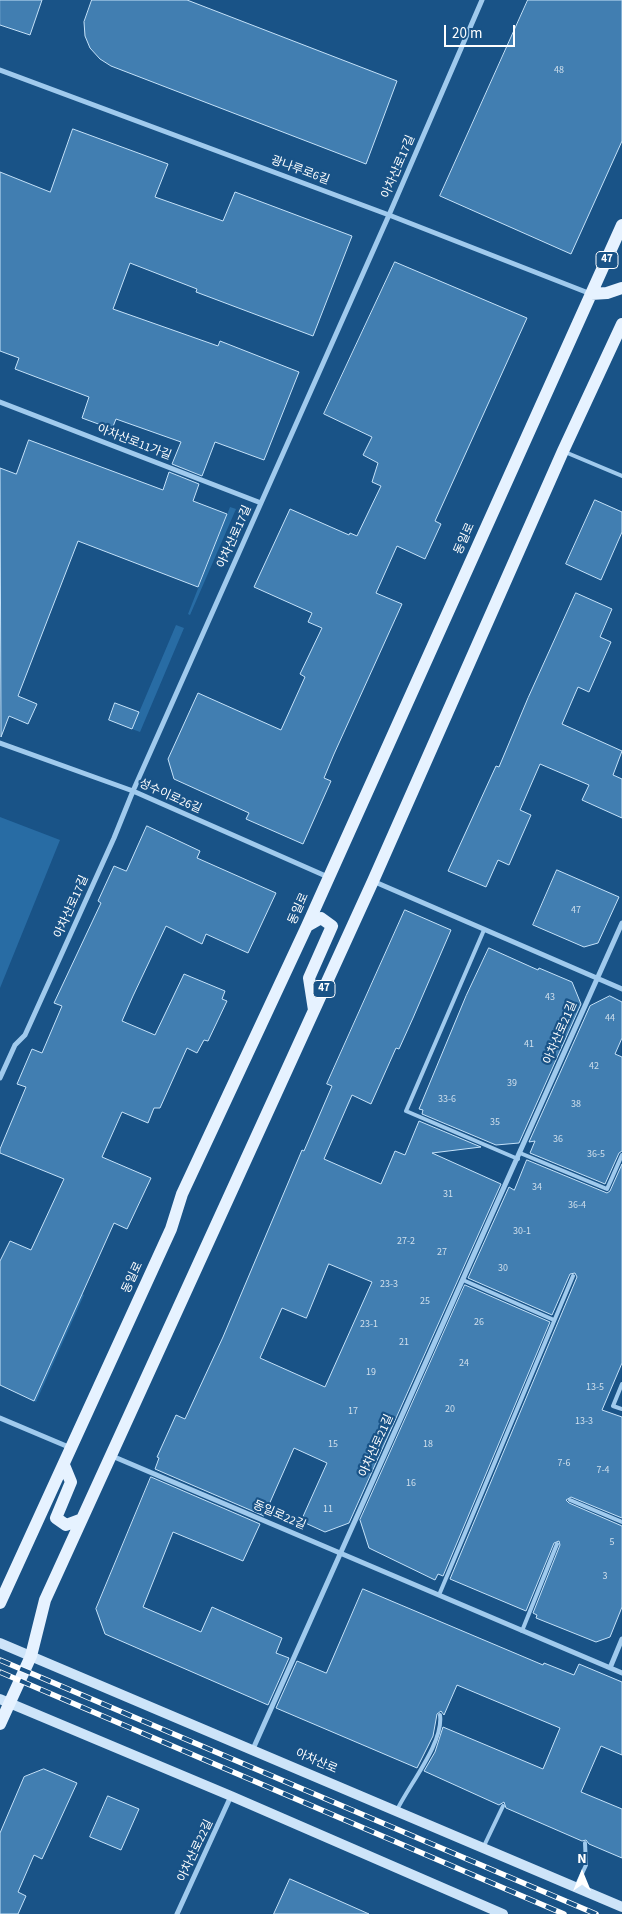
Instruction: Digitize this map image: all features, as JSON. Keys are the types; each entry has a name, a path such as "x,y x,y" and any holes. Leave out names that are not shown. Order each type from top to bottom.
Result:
{"main road":[{"name":"동일로","path":"0,1603 171,1229 182,1194 306,926 622,225"},
{"path":"591,294 607,293 622,288"},
{"name":"47","path":"0,1724 5,1701 31,1656 45,1600 373,881 563,451 622,324"},
{"path":"306,926 321,918 332,926 309,978 314,1010"},
{"path":"64,1465 72,1482 56,1518 66,1525 82,1519"},
{"name":"아차산로","path":"0,1643 622,1907"},
{"path":"5,1701 231,1796 503,1914"}],"street":[{"name":"아차산로17길","path":"0,1078 15,1045 25,1035 114,838 133,791 389,215 482,0"},
{"name":"광나루로6길","path":"0,70 389,215 591,294"},
{"name":"아차산로11가길","path":"0,402 261,503"},
{"name":"성수이로26길","path":"0,743 133,791 328,877"},
{"path":"373,881 622,988"},
{"name":"아차산로21길","path":"253,1749 622,923"},
{"path":"0,1418 71,1448"},
{"name":"동일로22길","path":"110,1455 622,1673"},
{"path":"610,1668 622,1639"},
{"name":"아차산로22길","path":"177,1914 231,1796"}],"lane":[{"path":"563,451 622,476"},
{"path":"484,930 406,1111 518,1159"},
{"path":"520,1153 607,1189 622,1155"},
{"path":"440,1595 573,1276"},
{"path":"463,1280 554,1320"},
{"path":"622,1384 613,1406 622,1410"},
{"path":"570,1500 622,1522"},
{"path":"522,1631 557,1544"},
{"path":"397,1810 407,1789 421,1771 442,1726 440,1715"},
{"path":"483,1848 503,1806"},
{"path":"576,1887 586,1865 585,1843"}],"shaded area":[{"path":"230,507 236,509 190,615 188,614"},
{"path":"176,625 184,628 140,732 132,729"},
{"path":"0,817 60,840 0,988"},
{"path":"82,1294 84,1295 36,1402 34,1401"}],"building":[{"path":"0,0 42,0 30,35 0,25"},
{"path":"92,0 187,0 397,81 366,164 111,66 100,59 90,48 85,36 84,22"},
{"path":"528,0 622,0 622,141 571,254 440,196"},
{"path":"73,129 168,164 155,197 223,221 235,192 352,236 313,336 196,292 197,289 130,263 113,309 218,346 220,341 299,372 264,460 215,442 202,476 172,464 181,442 116,419 112,429 82,418 89,397 15,369 19,358 0,351 0,172 50,192"},
{"path":"395,262 527,318 435,521 441,524 425,559 397,546 376,593 402,604 324,778 331,781 303,844 246,819 249,813 174,779 168,759 198,693 281,730 305,677 300,674 322,628 308,622 312,613 254,587 290,509 349,535 350,533 357,536 381,486 372,482 378,463 363,455 372,437 324,414"},
{"path":"29,440 163,490 169,472 199,484 193,501 227,514 198,587 78,541 18,696 37,704 28,724 9,716 1,737 0,468 16,474"},
{"path":"595,500 622,512 622,532 601,580 566,564"},
{"path":"576,593 612,609 600,637 611,642 589,692 578,687 562,724 622,751 613,775 622,779 622,818 582,800 589,785 540,764 520,810 531,815 509,865 498,860 486,887 448,871 496,766 499,767"},
{"path":"115,703 139,712 132,729 109,720"},
{"path":"147,826 200,851 197,858 276,893 248,953 206,934 202,944 166,926 122,1021 155,1035 184,974 225,991 222,999 227,1001 208,1041 204,1040 197,1053 187,1048 160,1108 154,1108 148,1123 122,1112 102,1157 151,1178 127,1229 114,1223 34,1401 0,1385 0,1261 10,1241 31,1250 64,1179 0,1153 0,1149 26,1087 17,1084 32,1049 42,1053 62,1006 54,1003 101,903 98,901 114,866 126,871"},
{"path":"557,870 619,897 598,943 584,947 533,925"},
{"path":"405,910 451,930 399,1049 396,1048 371,1104 352,1095 324,1159 381,1184 395,1151 405,1155 419,1121 481,1147 432,1153 501,1184 349,1523 325,1532 301,1521 327,1463 294,1448 264,1516 155,1469 159,1458 157,1457 176,1415 185,1419 223,1337 302,1150 304,1151 332,1086 327,1084","holes":["329,1264 372,1282 325,1387 260,1358 282,1308 306,1318"]},
{"path":"489,948 538,970 539,968 572,982 581,1004 519,1143 496,1145 422,1114 423,1110 419,1109 466,996"},
{"path":"610,996 622,1002 622,1038 615,1054 622,1057 622,1151 619,1153 605,1184 530,1153 535,1141 529,1142 590,1006"},
{"path":"527,1160 607,1193 610,1191 622,1164 622,1363 602,1410 622,1417 622,1518 571,1497 566,1500 622,1526 622,1607 610,1637 596,1642 536,1618 537,1615 533,1613 560,1545 559,1541 554,1543 526,1611 450,1579 577,1277 575,1273 570,1274 552,1315 468,1278 509,1187 514,1190"},
{"path":"465,1285 550,1322 443,1576 438,1574 435,1580 369,1548 360,1520"},
{"path":"151,1477 260,1524 243,1561 173,1532 143,1607 201,1632 212,1607 282,1638 276,1653 289,1658 268,1705 105,1634 96,1609"},
{"path":"363,1589 543,1665 544,1663 574,1675 579,1664 622,1682 622,1755 601,1746 581,1792 622,1809 622,1858 589,1844 586,1840 582,1841 506,1808 504,1802 499,1805 424,1771 435,1752 443,1727 543,1769 560,1728 457,1685 444,1715 441,1711 437,1714 433,1736 417,1768 276,1708 297,1661 326,1673"},
{"path":"44,1769 77,1783 42,1859 34,1855 18,1892 26,1896 18,1914 0,1914 0,1833 24,1777"},
{"path":"108,1796 139,1809 121,1850 90,1837"},
{"path":"290,1879 369,1914 274,1914"}],"railway":[{"path":"0,1660 596,1914"},
{"path":"0,1672 564,1914"}]}
